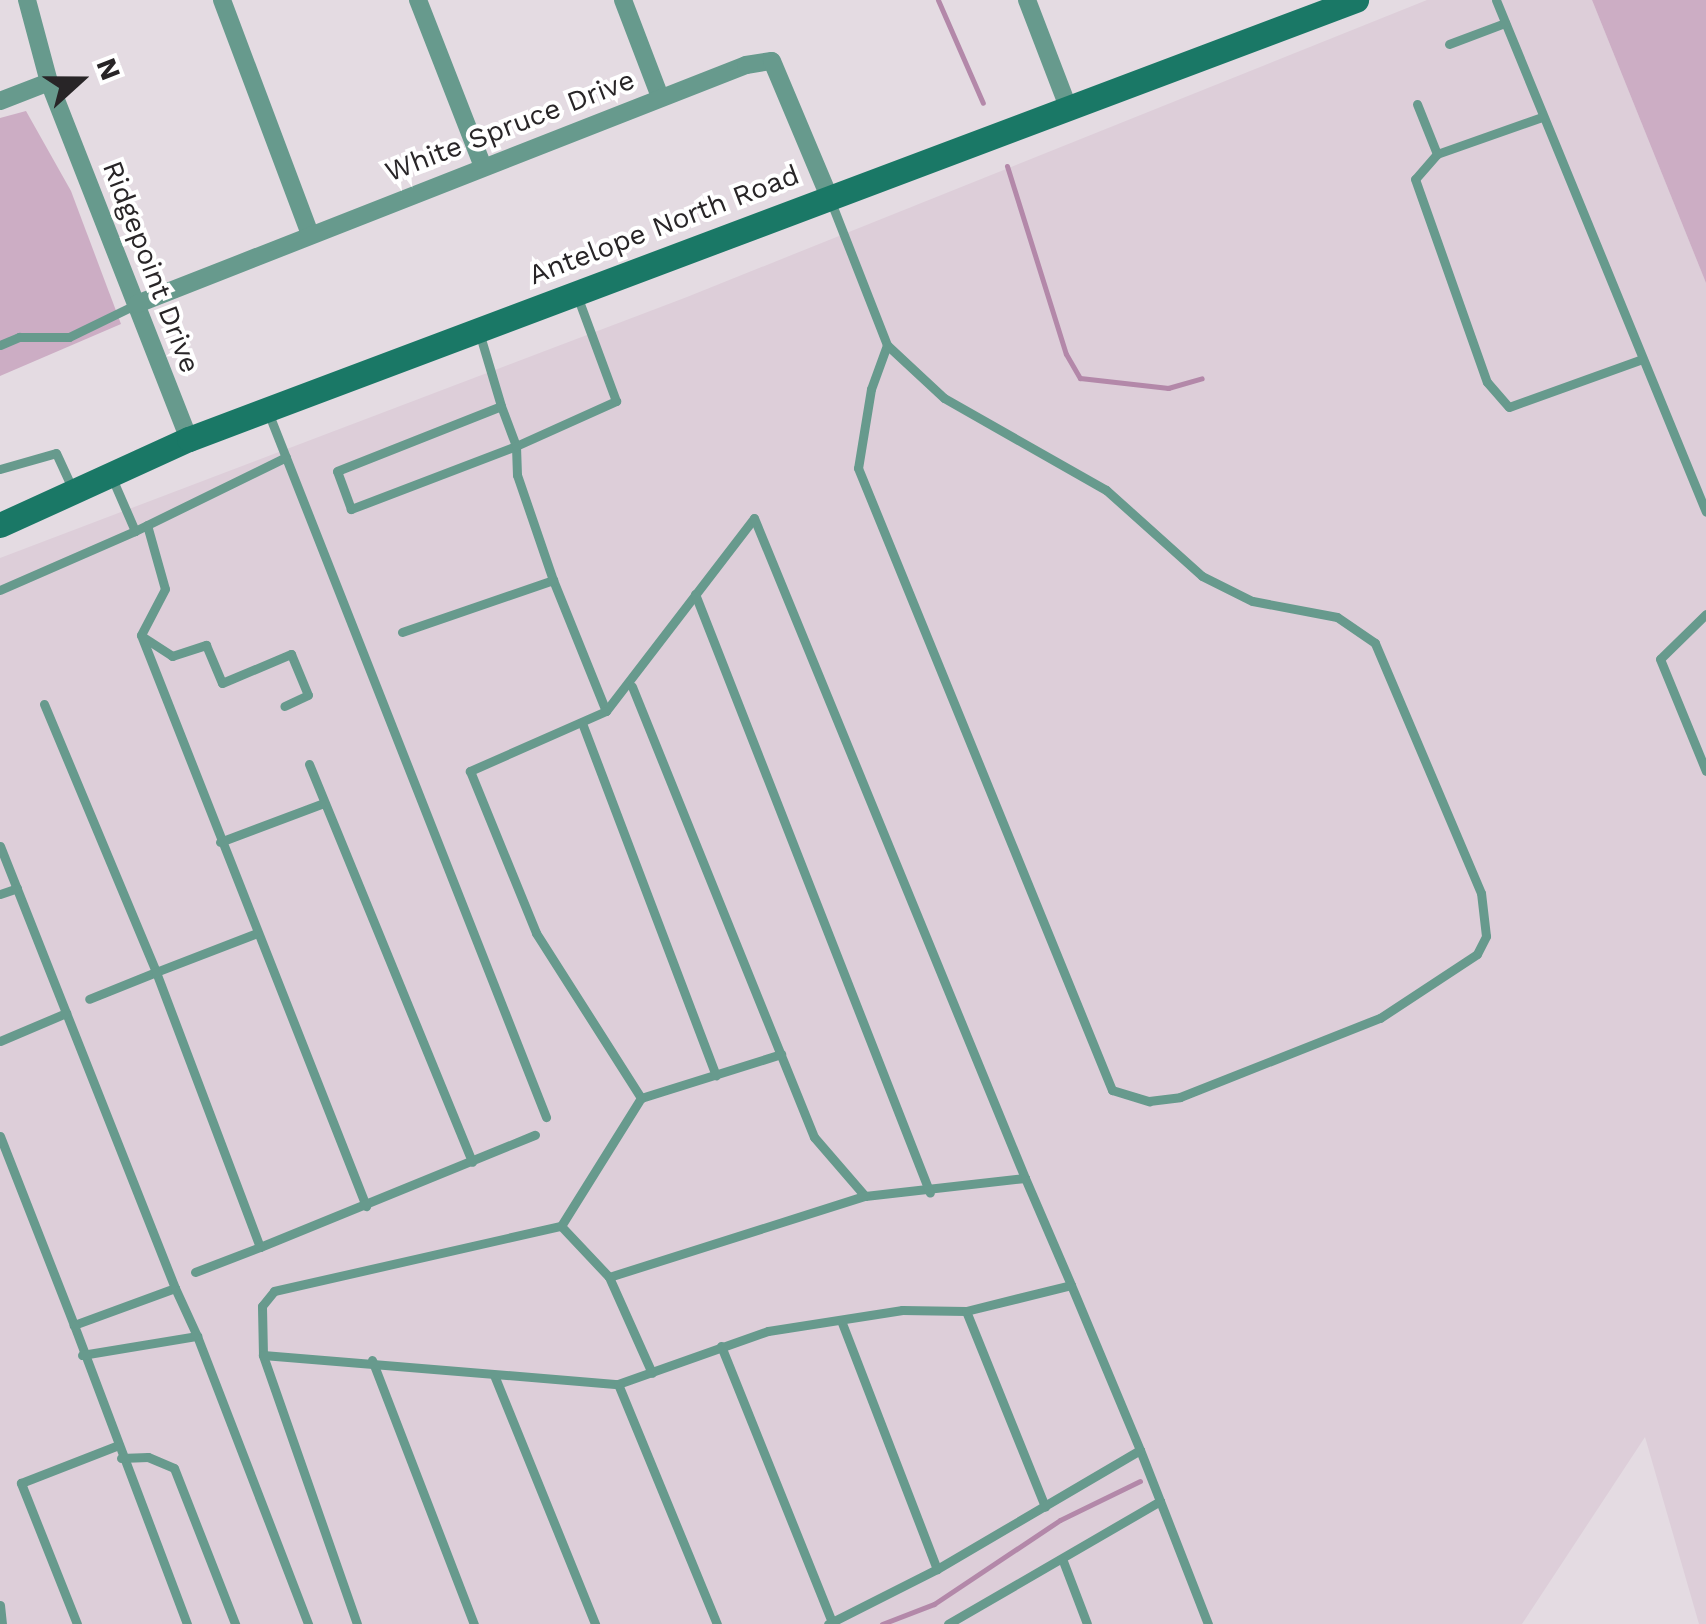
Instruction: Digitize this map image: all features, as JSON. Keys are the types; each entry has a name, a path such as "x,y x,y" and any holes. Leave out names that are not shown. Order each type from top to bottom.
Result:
{"main road":[{"name":"Antelope North Road","path":"0,525 188,439 1067,104 1356,0"}],"street":[{"name":"Ridgepoint Drive","path":"27,0 49,82 188,439"},
{"path":"222,0 310,234"},
{"path":"418,0 482,167"},
{"path":"623,0 660,96"},
{"path":"1028,0 1067,104"},
{"name":"White Spruce Drive","path":"136,304 660,96 772,61 828,194"},
{"path":"0,101 49,82"}],"lane":[{"path":"1496,0 1706,512"},
{"path":"1449,44 1505,23"},
{"path":"1418,104 1436,154"},
{"path":"1542,117 1436,154 1415,180 1487,382 1510,406 1642,359"},
{"path":"828,194 887,345 944,398 1106,490 1202,576 1252,601 1337,616 1374,643 1481,893 1486,936 1477,954 1380,1018 1180,1097 1150,1101 1112,1090 858,468 871,389 887,345"},
{"path":"502,406 337,471 351,509 516,446 616,401 575,291"},
{"path":"0,345 19,337 68,337 136,304"},
{"path":"477,328 516,446 516,475 606,711"},
{"path":"267,409 546,1117"},
{"path":"0,469 56,453 74,492"},
{"path":"0,590 135,531 286,457"},
{"path":"110,476 135,531"},
{"path":"641,1098 536,932 470,771 606,711 632,686 695,594 754,518 1140,1450 1208,1624"},
{"path":"147,525 165,589 141,635 366,1206"},
{"path":"402,632 553,580"},
{"path":"695,594 930,1194"},
{"path":"1706,614 1660,659 1706,771"},
{"path":"141,635 172,656 206,646 222,683 291,654 308,696 284,706"},
{"path":"632,686 814,1137 865,1196"},
{"path":"44,704 156,972 260,1246"},
{"path":"582,723 716,1075"},
{"path":"308,764 321,804 472,1162"},
{"path":"220,842 321,804"},
{"path":"0,846 242,1448 308,1624"},
{"path":"0,894 17,888"},
{"path":"89,999 257,934"},
{"path":"0,1040 66,1014"},
{"path":"358,1624 264,1355 262,1306 274,1292 560,1226 641,1098 780,1054"},
{"path":"196,1272 535,1134"},
{"path":"0,1136 74,1325 120,1458 188,1624"},
{"path":"609,1277 865,1196 930,1194 1025,1178"},
{"path":"560,1226 609,1277 652,1372"},
{"path":"264,1355 372,1360 494,1375 618,1384 768,1330 842,1323 902,1310 966,1311 1071,1285"},
{"path":"74,1325 175,1288"},
{"path":"966,1311 1045,1506"},
{"path":"842,1323 938,1569"},
{"path":"82,1355 197,1336"},
{"path":"721,1346 830,1621 938,1569 1140,1450"},
{"path":"372,1360 474,1624"},
{"path":"494,1375 595,1624"},
{"path":"618,1384 717,1624"},
{"path":"77,1624 21,1483 116,1446"},
{"path":"120,1458 148,1457 174,1468 235,1624"},
{"path":"948,1624 961,1621 1160,1501"},
{"path":"1063,1561 1088,1624"},
{"path":"0,1604 2,1624"}],"shaded area":[{"path":"1427,0 1592,0 1706,283 1706,1624 1699,1624 1645,1437 1522,1624 0,1624 0,558 687,297"},
{"path":"1592,0 1706,0 1706,283"},
{"path":"26,111 71,191 121,324 0,376 0,118"}],"waterway":[{"path":"938,0 983,103"},
{"path":"1007,166 1066,354 1080,378 1168,388 1202,378"},
{"path":"882,1624 934,1604 1060,1520 1140,1481"}]}
